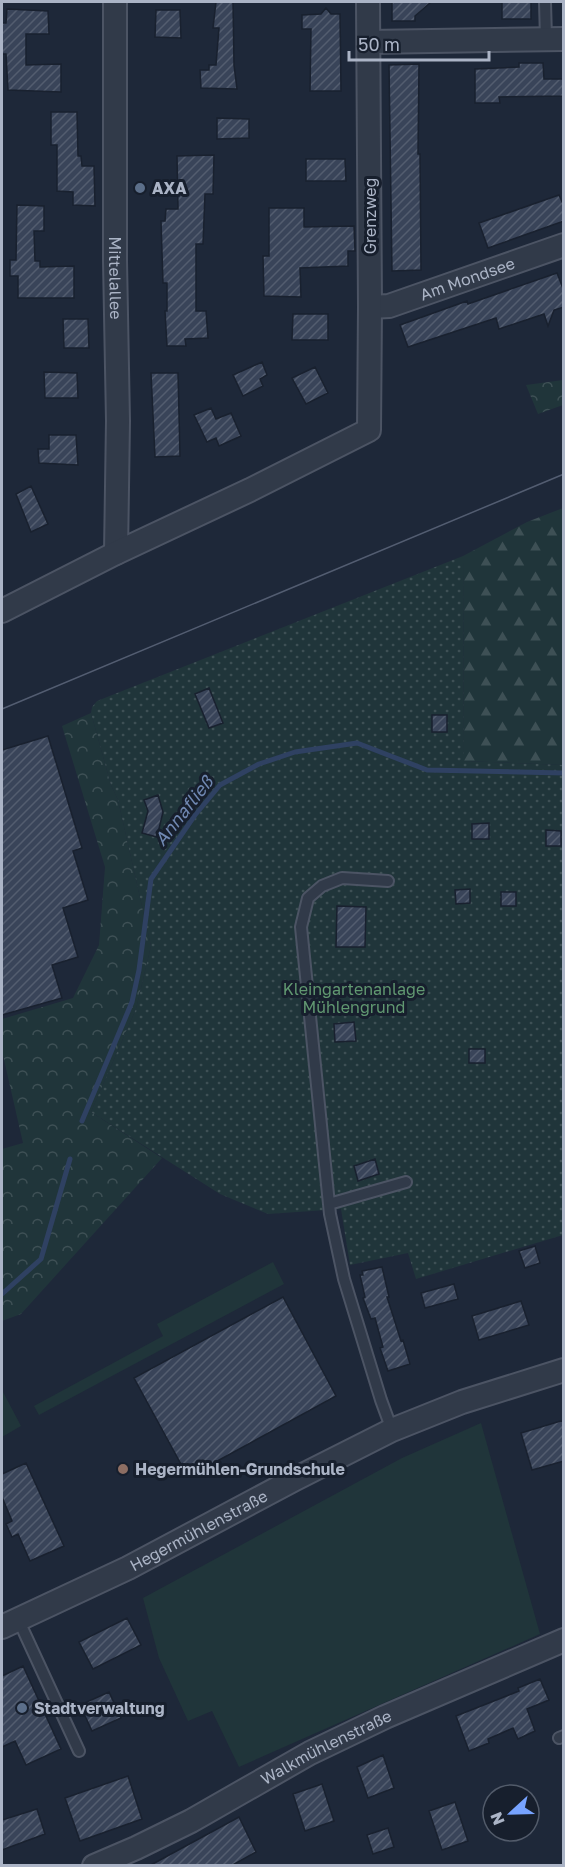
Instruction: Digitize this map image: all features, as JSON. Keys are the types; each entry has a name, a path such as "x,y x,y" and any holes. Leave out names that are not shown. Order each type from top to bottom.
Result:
{"street":[{"name":"Mittelallee","path":"115,2 118,422 116,553"},
{"name":"Grenzweg","path":"116,553 250,490 369,430 368,2"},
{"path":"369,42 555,39"},
{"name":"Am Mondsee","path":"370,307 389,306 564,245"},
{"path":"2,611 116,553"},
{"name":"Hegermühlenstraße","path":"10,1623 128,1568 392,1430 462,1402 564,1370"},
{"name":"Walkmühlenstraße","path":"94,1866 191,1821 310,1753 385,1717 564,1640"}],"lane":[{"path":"545,2 555,39"},
{"path":"388,881 342,878 322,886 308,898 301,927 329,1204 344,1279 392,1430"},
{"path":"329,1204 406,1182"},
{"path":"10,1623 79,1751"}],"green space":[{"path":"563,380 563,405 538,414 526,385"},
{"path":"563,508 563,765 464,761 463,556 527,522"},
{"name":"Kleingartenanlage Mühlengrund","path":"463,556 464,761 563,765 563,1235 416,1279 408,1253 350,1265 341,1209 268,1214 220,1194 91,1112 136,1009 151,946 118,800 111,785 91,713 97,701"},
{"path":"91,713 111,785 118,800 151,946 136,1009 91,1112 162,1158 21,1314 2,1321 2,1149 23,1143 2,1051 2,1019 73,998 99,945 105,867 62,726"},
{"path":"273,1262 284,1284 39,1415 34,1406 163,1336 157,1324"},
{"path":"2,1390 21,1426 2,1437"},
{"path":"481,1423 540,1634 239,1767 212,1711 188,1721 159,1658 143,1598 402,1458"}],"building":[{"path":"216,2 233,2 234,65 237,89 201,88 200,70 209,70 209,65 216,65 219,28 213,28"},
{"path":"392,2 431,2 415,16 415,21 392,21"},
{"path":"502,2 531,2 531,19 502,19"},
{"path":"326,8 331,14 340,14 341,91 310,91 311,29 302,29 302,15 321,14"},
{"path":"7,9 48,11 49,34 26,34 26,65 61,64 61,92 8,90 6,54 2,54 2,23 6,23"},
{"path":"156,10 180,10 181,38 155,37"},
{"path":"519,63 543,63 544,79 564,79 564,96 499,97 500,103 475,103 475,69 519,67"},
{"path":"419,64 418,154 420,154 421,270 392,271 389,65"},
{"path":"51,112 77,112 78,156 81,156 82,166 94,166 95,206 73,205 73,192 57,191 57,145 51,145"},
{"path":"217,118 249,119 249,138 217,139"},
{"path":"214,155 213,194 205,194 203,244 196,244 196,311 206,311 208,338 185,339 186,346 167,346 165,311 167,311 167,283 163,283 161,221 165,221 166,209 178,209 177,156"},
{"path":"306,159 345,159 346,181 306,181"},
{"path":"559,195 564,206 564,221 488,248 479,223"},
{"path":"17,205 44,206 44,231 34,231 35,261 40,261 40,267 74,266 74,298 18,298 18,276 10,276 10,260 16,260"},
{"path":"269,208 304,208 304,227 354,226 355,251 348,251 348,266 300,268 301,297 264,296 263,256 269,256"},
{"path":"557,273 564,291 564,307 554,310 548,326 544,314 499,329 496,318 408,347 400,325"},
{"path":"293,314 328,314 328,340 292,340"},
{"path":"63,319 88,319 89,348 64,348"},
{"path":"262,362 267,375 260,379 263,386 243,396 233,375"},
{"path":"315,367 328,393 306,404 292,378"},
{"path":"44,372 77,373 78,398 45,398"},
{"path":"151,373 178,373 180,456 155,457"},
{"path":"211,408 216,419 231,413 241,436 219,446 216,438 207,442 194,415"},
{"path":"49,435 76,435 78,465 39,463 38,449 49,449"},
{"path":"31,486 48,524 31,532 16,494"},
{"path":"209,688 223,723 209,728 195,694"},
{"path":"432,715 447,715 447,732 432,732"},
{"path":"48,736 82,848 73,851 88,900 63,908 78,957 52,965 62,998 2,1015 2,750"},
{"path":"158,795 163,812 157,837 142,833 148,811 144,800"},
{"path":"489,823 489,839 472,839 472,824"},
{"path":"546,830 561,831 561,846 546,846"},
{"path":"470,889 470,903 456,904 455,890"},
{"path":"501,892 516,892 516,906 501,906"},
{"path":"337,906 366,907 365,947 336,947"},
{"path":"354,1022 356,1041 335,1042 334,1024"},
{"path":"469,1049 485,1049 485,1063 469,1063"},
{"path":"375,1159 379,1174 358,1181 354,1166"},
{"path":"535,1246 540,1263 525,1268 519,1251"},
{"path":"382,1267 389,1297 387,1297 410,1364 388,1371 380,1348 383,1347 375,1318 371,1319 363,1298 365,1297 360,1275 363,1275 362,1271"},
{"path":"454,1284 458,1299 425,1308 421,1293"},
{"path":"283,1297 336,1396 188,1477 134,1378"},
{"path":"521,1301 529,1325 479,1340 472,1316"},
{"path":"564,1420 564,1461 532,1470 521,1433"},
{"path":"26,1463 64,1546 30,1561 18,1534 12,1537 6,1524 12,1521 2,1497 2,1474"},
{"path":"127,1618 141,1645 93,1669 79,1642"},
{"name":"Stadtverwaltung","path":"23,1666 61,1749 26,1765 15,1741 2,1747 2,1676"},
{"path":"540,1679 549,1700 527,1709 535,1731 518,1739 513,1728 488,1739 489,1743 469,1751 456,1716 519,1691 518,1688"},
{"path":"109,1692 121,1718 92,1731 80,1705"},
{"path":"383,1755 394,1788 368,1798 357,1767"},
{"path":"128,1776 142,1819 80,1841 65,1798"},
{"path":"322,1784 334,1821 305,1831 293,1794"},
{"path":"455,1802 468,1841 442,1850 429,1811"},
{"path":"37,1809 45,1834 2,1850 2,1820"},
{"path":"239,1817 256,1852 231,1866 149,1866"},
{"path":"388,1828 394,1847 373,1854 367,1835"}],"waterway":[{"name":"Annafließ","path":"82,1121 132,1002 139,970 151,879 195,815 220,785 259,764 295,752 357,743 427,770 564,773"},
{"name":"Annafließ","path":"2,1294 41,1259 70,1159"}],"tram line":[{"path":"2,709 564,474"}],"place":[{"name":"AXA","path":"140,188"},
{"name":"Hegermühlen-Grundschule","path":"123,1469"},
{"name":"Stadtverwaltung","path":"22,1708"}]}
